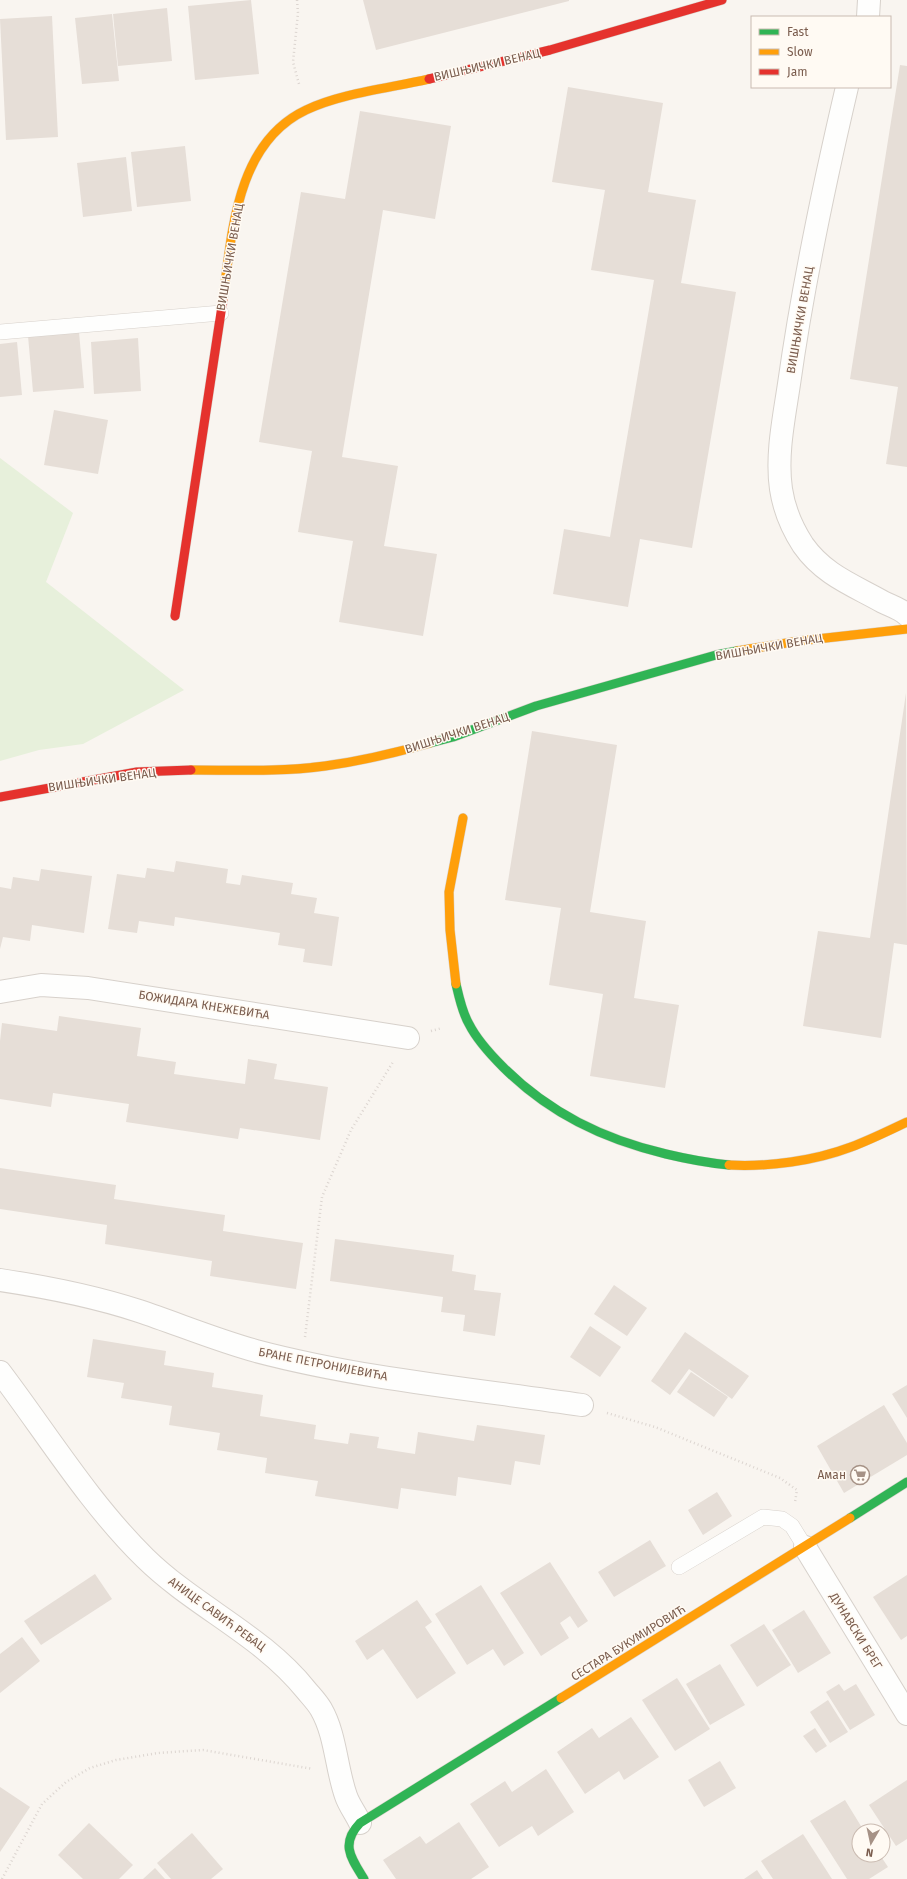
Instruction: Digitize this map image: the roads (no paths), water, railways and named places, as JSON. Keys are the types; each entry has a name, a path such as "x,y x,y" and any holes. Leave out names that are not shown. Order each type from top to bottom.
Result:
{"street":[{"name":"ВИШЊИЧКИ ВЕНАЦ","path":"175,616 238,203 250,170 262,149 276,130 288,120 306,110 341,98 493,65 568,46 722,0"},
{"path":"868,16 869,0"},
{"name":"ВИШЊИЧКИ ВЕНАЦ","path":"847,88 828,167 793,354 779,468 781,489 786,511 792,527 804,546 818,562 850,586 907,615"},
{"name":"ВИШЊИЧКИ ВЕНАЦ","path":"0,797 137,772 296,768 325,766 387,755 453,737 536,706 716,656 799,641 907,629"},
{"path":"463,818 451,876 448,901 451,943 458,990 467,1021 473,1032 515,1081 536,1099 564,1118 622,1144 701,1162 734,1165 831,1153 861,1143 907,1122"},
{"name":"БОЖИДАРА КНЕЖЕВИЋА","path":"0,992 41,985 88,988 408,1038"},
{"name":"БРАНЕ ПЕТРОНИЈЕВИЋА","path":"0,1280 65,1291 115,1304 255,1350 302,1362 384,1376 582,1405"},
{"name":"АНИЦЕ САВИЋ РЕБАЦ","path":"0,1372 78,1478 145,1558 173,1583 253,1639 295,1677 321,1709 333,1741 346,1797 360,1823"},
{"name":"СЕСТАРА БУКУМИРОВИЋ","path":"360,1823 907,1482"},
{"name":"ДУНАВСКИ БРЕГ","path":"805,1547 907,1714"},
{"path":"360,1823 351,1835 349,1848 350,1857 364,1879"}],"lane":[{"path":"0,332 221,313"},
{"path":"679,1568 763,1517 782,1519 792,1526 805,1547"}],"place":[{"name":"Аман","path":"860,1475"}]}
